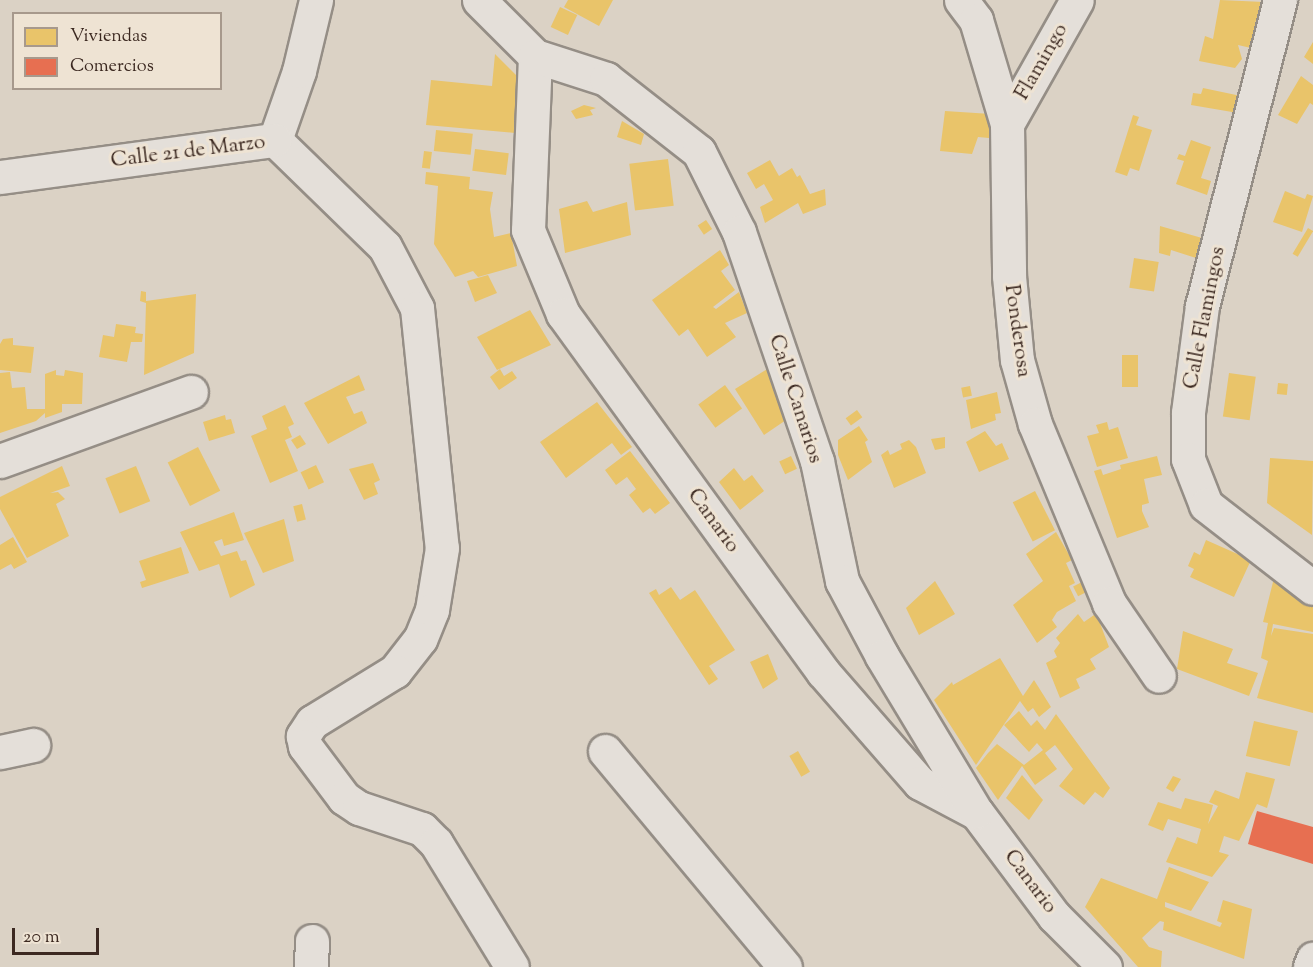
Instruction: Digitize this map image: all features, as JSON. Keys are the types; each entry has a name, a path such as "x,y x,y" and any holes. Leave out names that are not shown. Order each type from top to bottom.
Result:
{"street":[{"path":"275,140 299,70 316,0"},
{"path":"479,0 535,56"},
{"name":"Ponderosa","path":"961,0 976,20 1007,124 1009,276 1017,360 1035,424 1110,603 1159,676"},
{"name":"Flamingo","path":"1007,124 1077,0"},
{"name":"Calle Flamingos","path":"1280,0 1202,306 1188,413 1188,459 1206,505 1313,588"},
{"name":"Calle Canarios","path":"535,56 606,79 699,152 739,232 817,460 842,581 882,656 977,813"},
{"name":"Canario","path":"535,56 528,230 562,314 823,672 920,783 977,813 1054,916 1105,967"},
{"name":"Calle 21 de Marzo","path":"0,177 275,140 385,247 417,308 442,548 432,610 420,639 395,671 312,722 303,736 305,746 344,798 359,808 422,829 436,843 512,967"},
{"path":"0,461 192,392"},
{"path":"0,752 33,745"},
{"path":"605,751 784,967"},
{"path":"1310,967 1313,959"}],"building: Viviendas":[{"path":"568,0 613,0 599,26 564,7"},
{"path":"1220,0 1264,2 1263,20 1256,20 1251,48 1238,45 1242,59 1235,68 1199,61 1205,36 1213,39"},
{"path":"560,7 577,15 568,35 551,27"},
{"path":"1313,42 1313,64 1304,57"},
{"path":"495,54 517,76 520,86 515,133 426,125 431,80 492,86"},
{"path":"1301,76 1313,85 1313,105 1310,103 1297,124 1278,115"},
{"path":"1203,88 1241,96 1238,113 1191,105 1193,93 1201,94"},
{"path":"584,105 596,108 590,110 593,115 576,119 571,111"},
{"path":"945,111 991,114 989,138 978,137 972,154 940,151"},
{"path":"1133,115 1139,117 1136,125 1152,130 1139,171 1130,168 1127,176 1115,172"},
{"path":"622,121 644,134 641,145 617,137"},
{"path":"436,130 473,134 471,155 434,151"},
{"path":"1191,140 1211,147 1201,178 1211,181 1207,195 1176,184 1184,161 1177,159 1179,154 1185,156"},
{"path":"475,149 509,153 506,175 472,171"},
{"path":"424,151 432,152 430,169 422,168"},
{"path":"668,159 674,206 635,210 629,164"},
{"path":"770,160 779,176 792,168 797,177 800,175 810,194 825,189 826,205 803,214 798,203 765,223 760,207 773,200 764,184 756,189 747,173"},
{"path":"426,172 470,177 469,189 493,192 490,209 494,237 511,233 517,266 478,277 473,271 455,277 434,244 438,186 425,184"},
{"path":"1285,191 1305,199 1307,194 1313,196 1302,232 1273,222"},
{"path":"587,201 593,212 627,202 631,235 565,253 559,209"},
{"path":"706,220 712,229 704,235 698,226"},
{"path":"1160,226 1202,238 1196,258 1171,250 1170,256 1159,253"},
{"path":"1308,228 1313,231 1298,257 1293,254"},
{"path":"720,250 729,265 721,271 735,290 713,307 716,309 739,292 747,313 725,323 736,337 707,357 688,329 679,336 652,300"},
{"path":"1134,258 1159,262 1154,292 1129,288"},
{"path":"488,275 497,293 475,302 467,281"},
{"path":"141,291 146,292 146,301 196,294 194,353 144,375 146,303 140,301"},
{"path":"530,310 551,345 497,370 477,337"},
{"path":"116,324 136,327 135,333 143,334 142,342 131,342 127,362 99,357 103,335 114,337"},
{"path":"13,338 13,345 34,347 31,373 0,370 0,344 3,339"},
{"path":"1122,355 1138,355 1138,387 1122,387"},
{"path":"769,368 786,420 764,435 735,389"},
{"path":"500,369 504,376 512,371 517,378 499,390 490,377"},
{"path":"56,370 56,375 64,376 65,370 83,373 82,404 62,404 62,412 45,418 45,413 36,421 0,433 0,373 10,372 12,388 25,387 27,409 45,409 45,374"},
{"path":"1229,373 1256,377 1250,420 1223,417"},
{"path":"359,375 365,390 346,397 354,414 362,411 367,423 328,444 304,403"},
{"path":"1278,383 1288,384 1287,395 1277,394"},
{"path":"725,385 742,408 715,428 698,404"},
{"path":"970,386 972,396 963,398 961,388"},
{"path":"997,392 1001,413 995,414 996,420 971,429 966,400"},
{"path":"597,402 632,447 621,455 612,443 566,478 540,442"},
{"path":"285,405 294,424 288,427 292,437 285,440 298,471 270,483 251,436 267,429 262,416"},
{"path":"857,410 862,417 851,426 846,418"},
{"path":"225,415 226,420 231,419 235,433 209,441 203,422"},
{"path":"1107,422 1109,430 1118,427 1128,458 1097,467 1087,436 1099,433 1096,425"},
{"path":"859,426 868,440 865,442 872,462 848,480 838,455 838,440"},
{"path":"985,431 996,446 1002,443 1009,459 979,472 966,442"},
{"path":"300,435 306,444 297,449 291,440"},
{"path":"945,437 945,448 935,450 931,439"},
{"path":"909,440 916,447 926,473 894,488 881,455 888,450 890,455 902,449 900,444"},
{"path":"198,447 220,491 190,506 168,462"},
{"path":"630,451 670,503 655,514 650,508 643,513 629,495 636,489 627,477 616,485 605,470"},
{"path":"791,456 797,469 785,474 779,461"},
{"path":"1157,456 1162,475 1144,479 1149,503 1142,505 1142,511 1149,527 1117,538 1094,471 1101,469 1103,475 1121,469 1120,465"},
{"path":"1270,458 1313,461 1312,535 1267,503"},
{"path":"373,463 380,480 374,483 378,494 364,500 349,469"},
{"path":"316,465 324,482 309,489 301,472"},
{"path":"62,466 70,486 50,493 58,492 65,499 56,504 69,536 27,558 0,509 0,497"},
{"path":"136,466 150,501 120,514 105,478"},
{"path":"734,468 744,481 752,475 764,491 740,510 719,482"},
{"path":"1035,491 1055,530 1033,542 1013,502"},
{"path":"302,504 306,520 297,522 293,506"},
{"path":"234,512 244,540 224,546 222,539 214,542 221,556 237,551 241,561 246,560 255,585 230,598 219,564 199,571 180,532"},
{"path":"284,519 294,561 263,573 244,533"},
{"path":"1056,532 1072,560 1066,563 1075,583 1069,586 1076,601 1057,612 1052,620 1057,627 1037,643 1013,605 1043,581 1026,554"},
{"path":"13,537 27,562 14,569 11,564 0,570 0,545"},
{"path":"1206,540 1251,560 1234,597 1190,577 1194,569 1188,566 1194,552 1200,555"},
{"path":"181,547 189,573 142,588 140,582 146,580 139,561"},
{"path":"1277,566 1313,596 1313,632 1273,624 1271,636 1274,628 1313,634 1313,713 1257,698 1268,661 1261,658 1268,623 1263,622"},
{"path":"935,581 955,614 919,635 906,608"},
{"path":"1082,582 1087,592 1078,596 1073,587"},
{"path":"671,587 680,600 695,590 735,650 709,666 718,679 709,685 649,593 656,589 659,595"},
{"path":"1078,614 1084,622 1094,615 1098,618 1109,647 1090,659 1096,669 1076,679 1080,688 1060,698 1046,663 1057,657 1054,651 1060,643 1056,638"},
{"path":"1183,631 1233,649 1227,663 1258,673 1249,696 1177,669"},
{"path":"768,654 778,679 763,689 750,662"},
{"path":"1000,658 1023,696 1034,680 1051,707 1039,717 1033,708 1028,712 1020,701 976,765 934,700 952,682 953,685"},
{"path":"1019,711 1031,726 1037,720 1045,730 1056,714 1110,788 1103,798 1095,792 1084,805 1059,786 1073,769 1055,745 1045,753 1057,769 1035,785 1022,766 998,800 976,768 988,753 997,744 1024,765 1043,750 1037,743 1029,752 1004,725"},
{"path":"1254,721 1298,731 1290,766 1246,756"},
{"path":"798,751 810,772 801,777 789,756"},
{"path":"1246,772 1275,779 1267,808 1257,804 1239,841 1224,836 1219,852 1229,855 1212,877 1166,862 1177,837 1197,844 1201,829 1168,819 1163,831 1148,825 1158,802 1181,809 1185,798 1213,805 1208,824 1218,806 1209,802 1215,790 1239,799"},
{"path":"1022,775 1043,800 1029,820 1006,798"},
{"path":"1173,776 1181,779 1173,792 1166,788"},
{"path":"1169,867 1209,882 1191,911 1165,902 1165,907 1220,927 1222,923 1217,921 1223,900 1252,909 1244,959 1163,930 1164,922 1160,921 1142,938 1149,947 1162,951 1161,967 1138,967 1085,907 1101,878 1157,899"}],"building: Comercios":[{"path":"1257,811 1313,827 1313,864 1248,844"}]}
